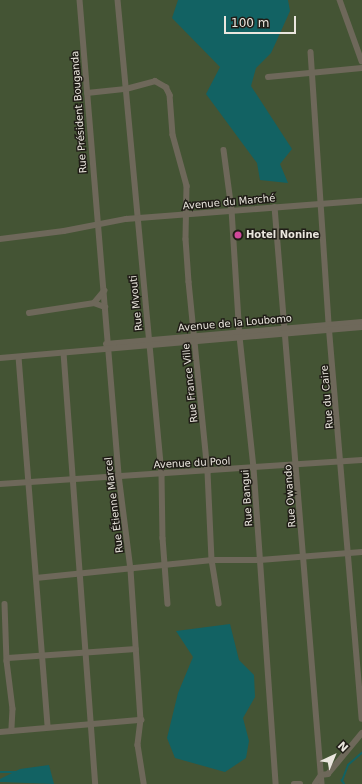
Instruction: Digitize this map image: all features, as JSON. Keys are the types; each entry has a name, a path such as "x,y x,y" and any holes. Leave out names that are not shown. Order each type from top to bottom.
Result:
{"street":[{"name":"Rue Président Bouganda","path":"80,0 97,223"},
{"name":"Rue Mvouti","path":"118,0 136,219 162,475 164,564 168,604"},
{"path":"340,0 362,61"},
{"name":"Rue du Caire","path":"311,52 329,324 342,460 347,554 362,720"},
{"path":"268,77 362,68"},
{"name":"Rue France Ville","path":"126,89 155,81 169,90 173,134 187,186 186,214 194,338 208,472 212,560 219,603"},
{"path":"87,93 126,89"},
{"name":"Rue Bangui","path":"224,150 232,210 240,334 254,468 276,784"},
{"name":"Avenue du Marché","path":"0,239 64,231 97,223 232,210 362,201"},
{"name":"Rue Owando","path":"275,207 322,784"},
{"name":"Rue Étienne Marcel","path":"97,223 109,345 119,475 131,570 141,720 138,744 144,784"},
{"path":"94,303 104,291"},
{"path":"28,313 94,303 105,307"},
{"name":"Avenue de la Loubomo","path":"109,345 362,322"},
{"name":"Avenue de la Loubomo","path":"240,334 285,334 362,328"},
{"path":"0,358 99,350 109,345"},
{"path":"64,353 88,654 96,784"},
{"path":"19,357 48,727"},
{"name":"Avenue du Pool","path":"0,484 119,475 162,475 208,472 297,466 342,460 362,460"},
{"path":"36,578 131,570 164,564 212,560 260,560 362,552"},
{"path":"5,604 13,709 12,731"},
{"path":"8,658 88,654 136,649"},
{"path":"0,732 141,720"},
{"path":"316,784 321,775 328,774 362,733"},
{"path":"294,784 300,784"}],"green space":[{"path":"0,0 362,0 362,784 0,784"}],"water":[{"path":"178,0 288,0 290,11 271,53 256,68 251,86 292,149 280,164 288,183 260,180 257,163 206,94 220,67 172,18"},
{"path":"230,624 239,660 254,675 255,697 243,718 249,741 246,758 225,772 175,758 167,738 178,693 193,657 176,631"},
{"path":"49,765 54,784 0,782 0,779 20,769"}],"waterway":[{"path":"344,784 342,781 348,765 362,753"},
{"path":"0,772 16,772"}],"place":[{"name":"Hotel Nonine","path":"238,235"}]}
